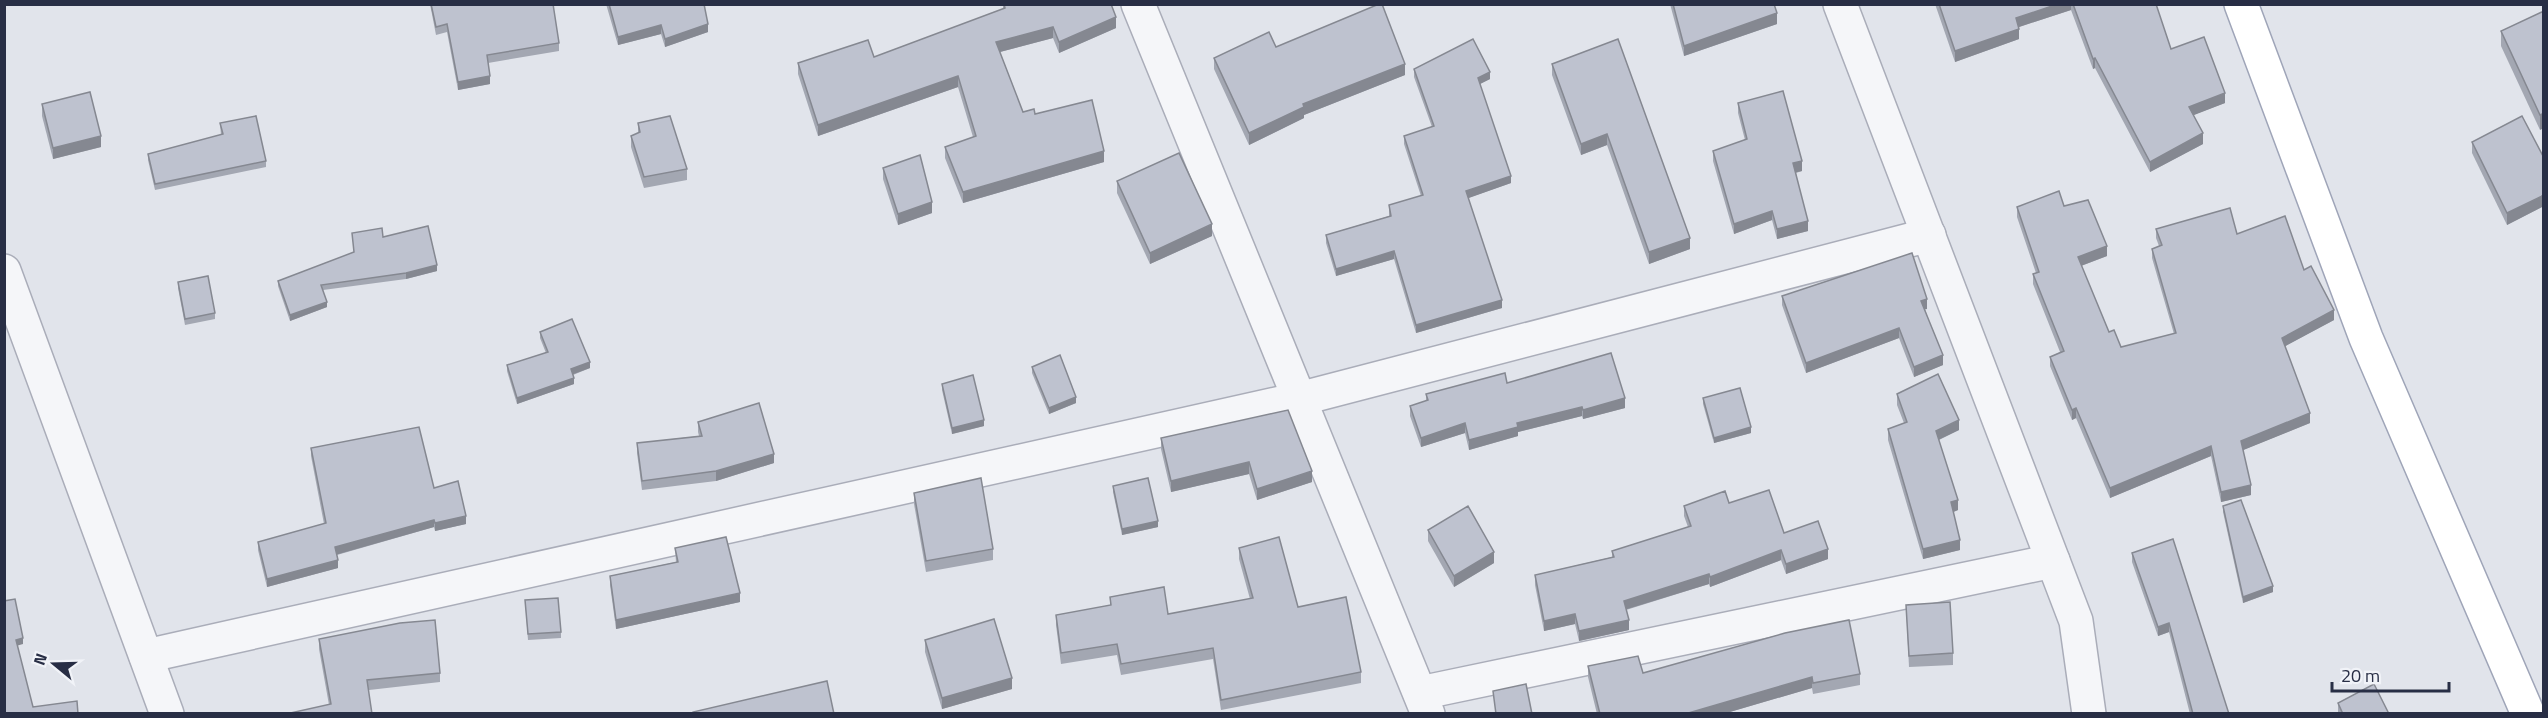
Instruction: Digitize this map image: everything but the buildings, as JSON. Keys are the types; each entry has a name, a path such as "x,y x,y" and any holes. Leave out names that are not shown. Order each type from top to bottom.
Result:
{"main road":[{"path":"2241,4 2366,338 2528,714"}],"street":[{"path":"1138,4 1424,703 2053,561"},
{"path":"1840,4 2076,621 2089,714"},
{"path":"146,656 1299,399 1929,235"},
{"path":"4,271 167,714"}]}
